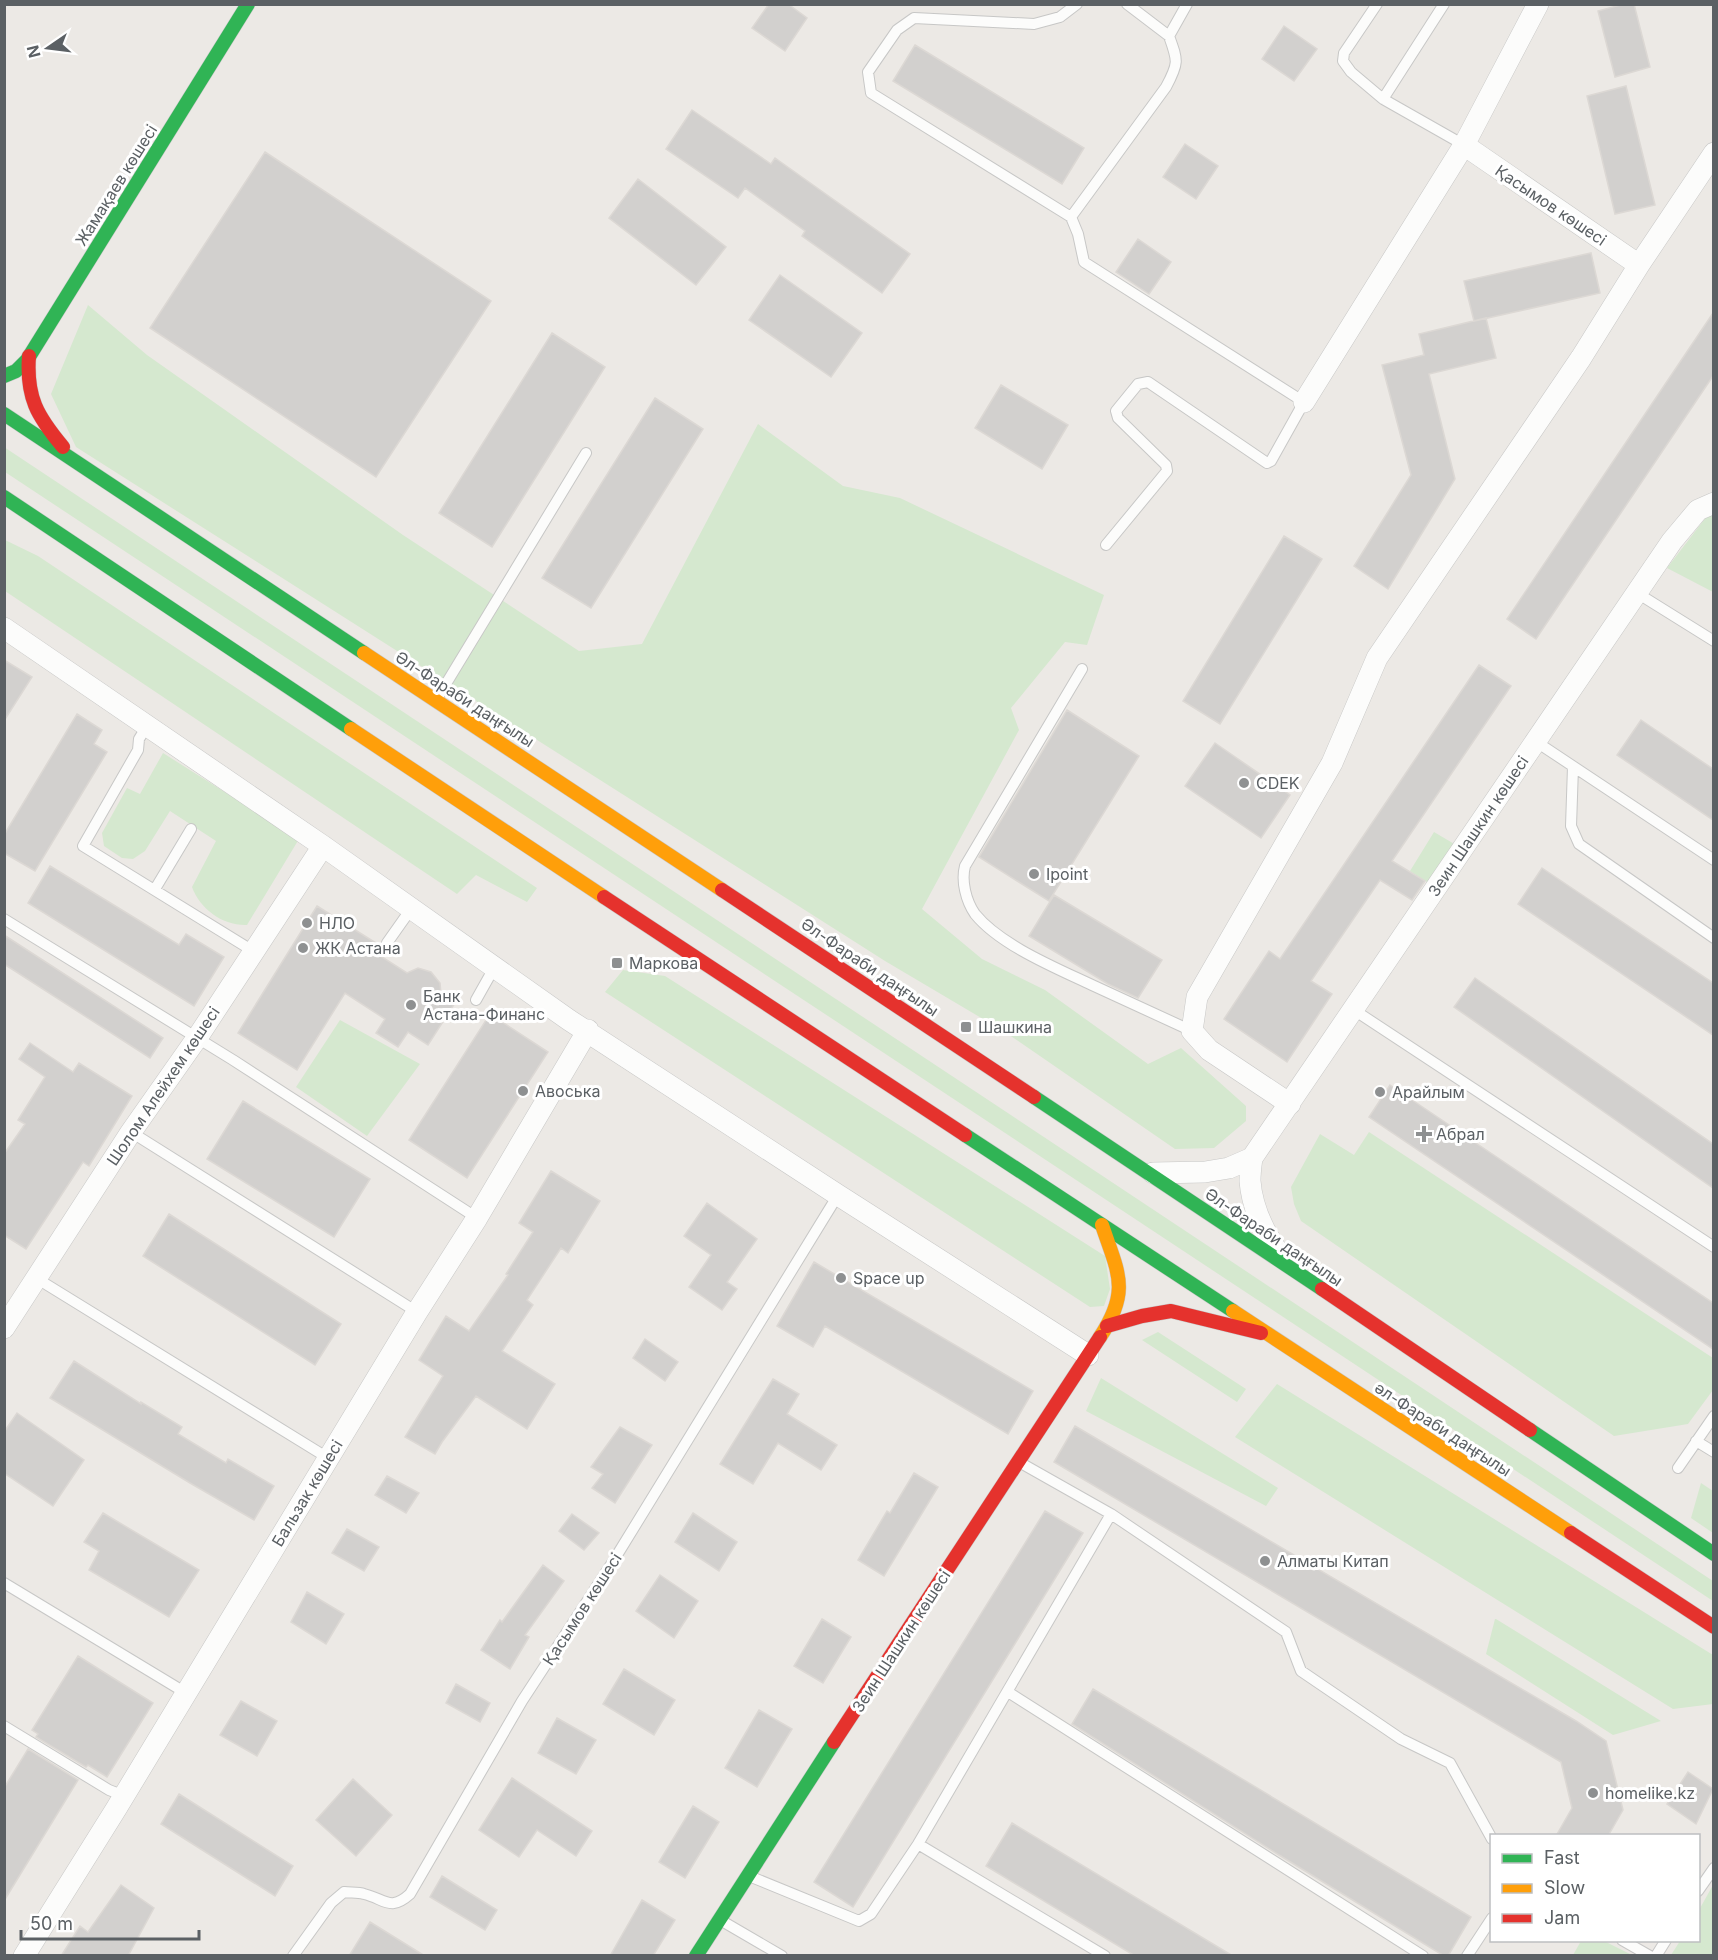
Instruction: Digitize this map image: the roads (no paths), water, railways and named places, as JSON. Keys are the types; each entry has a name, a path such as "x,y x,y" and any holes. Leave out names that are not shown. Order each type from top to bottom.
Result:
{"main road":[{"name":"Жамақаев көшесі","path":"4,376 12,374 29,356 248,4"},
{"path":"29,356 28,384 31,401 40,421 74,460"},
{"name":"Әл-Фараби даңғылы","path":"4,414 1289,1267 1713,1554"},
{"path":"4,497 547,860 1102,1225"},
{"path":"13,519 52,529"},
{"name":"әл-Фараби даңғылы","path":"1102,1225 1713,1627"},
{"name":"Зеин Шашкин көшесі","path":"696,1956 1107,1326 1119,1296 1120,1281 1102,1225"},
{"path":"1107,1326 1171,1311 1264,1333"}],"street":[{"path":"1304,402 1464,145 1538,4"},
{"name":"Қасымов көшесі","path":"1464,145 1638,265"},
{"path":"1290,1104 1209,1050 1192,1031 1197,998 1332,763 1377,658 1581,358 1638,265 1713,153"},
{"name":"Зеин Шашкин көшесі","path":"1252,1158 1672,541 1698,510 1713,503"},
{"path":"4,628 323,846 494,968 838,1195 1088,1355"},
{"name":"Шолом Алейхем көшесі","path":"4,1328 131,1132 323,846"},
{"name":"Бальзак көшесі","path":"24,1956 417,1312 477,1218 588,1030"},
{"path":"1148,1173 1205,1172 1229,1168 1252,1158 1250,1181 1256,1209 1267,1234 1289,1267"}],"lane":[{"path":"1077,4 1060,17 1034,24 914,18 897,30 868,72 871,93 1071,217 1078,234 1084,262 1304,402 1271,461 1267,463 1148,382 1138,384 1116,411 1118,418 1166,465 1167,471 1106,545"},
{"path":"1071,217 1166,87 1176,68 1176,55 1169,36 1127,4"},
{"path":"1169,36 1187,4"},
{"path":"1377,4 1344,53 1343,61 1351,72 1383,99 1464,145"},
{"path":"1383,99 1444,4"},
{"path":"436,700 586,453"},
{"path":"1636,593 1713,641"},
{"path":"1082,669 965,866 963,879 966,893 976,915 1005,940 1039,961 1192,1031"},
{"path":"147,726 139,739 138,750 83,846 253,951"},
{"path":"1535,741 1713,860"},
{"path":"1573,767 1571,826 1579,844 1713,938"},
{"path":"155,889 191,829"},
{"path":"387,944 411,909"},
{"path":"4,919 196,1038 477,1218"},
{"path":"476,1000 494,968"},
{"path":"1354,1010 1713,1247"},
{"path":"131,1132 417,1312"},
{"name":"Қасымов көшесі","path":"293,1956 331,1903 344,1892 364,1894 391,1905 402,1902 410,1894 522,1701 614,1560 838,1195"},
{"path":"36,1278 328,1458"},
{"path":"1678,1468 1713,1416"},
{"path":"1696,1441 1713,1452"},
{"path":"1018,1461 1111,1514 1286,1632 1301,1671 1401,1739 1450,1763 1490,1837"},
{"path":"747,1875 859,1922 871,1914 918,1844 1111,1514"},
{"path":"4,1583 186,1693"},
{"path":"1008,1692 1423,1956"},
{"path":"4,1726 109,1790 122,1795"},
{"path":"918,1844 1105,1956"},
{"path":"1700,1888 1713,1868"},
{"path":"719,1919 782,1956"},
{"path":"1467,1956 1490,1920"},
{"path":"1624,1942 1650,1956"},
{"path":"1656,1956 1665,1942"}],"place":[{"name":"CDEK","path":"1244,783"},
{"name":"Ipoint","path":"1034,874"},
{"name":"НЛО","path":"307,923"},
{"name":"ЖК Астана","path":"303,948"},
{"name":"Маркова","path":"617,963"},
{"name":"Банк Астана-Финанс","path":"411,1005"},
{"name":"Шашкина","path":"966,1027"},
{"name":"Авоська","path":"523,1091"},
{"name":"Арайлым","path":"1380,1092"},
{"name":"Абрал","path":"1424,1134"},
{"name":"Space up","path":"841,1278"},
{"name":"Алматы Китап","path":"1265,1561"},
{"name":"homelike.kz","path":"1593,1793"}]}
